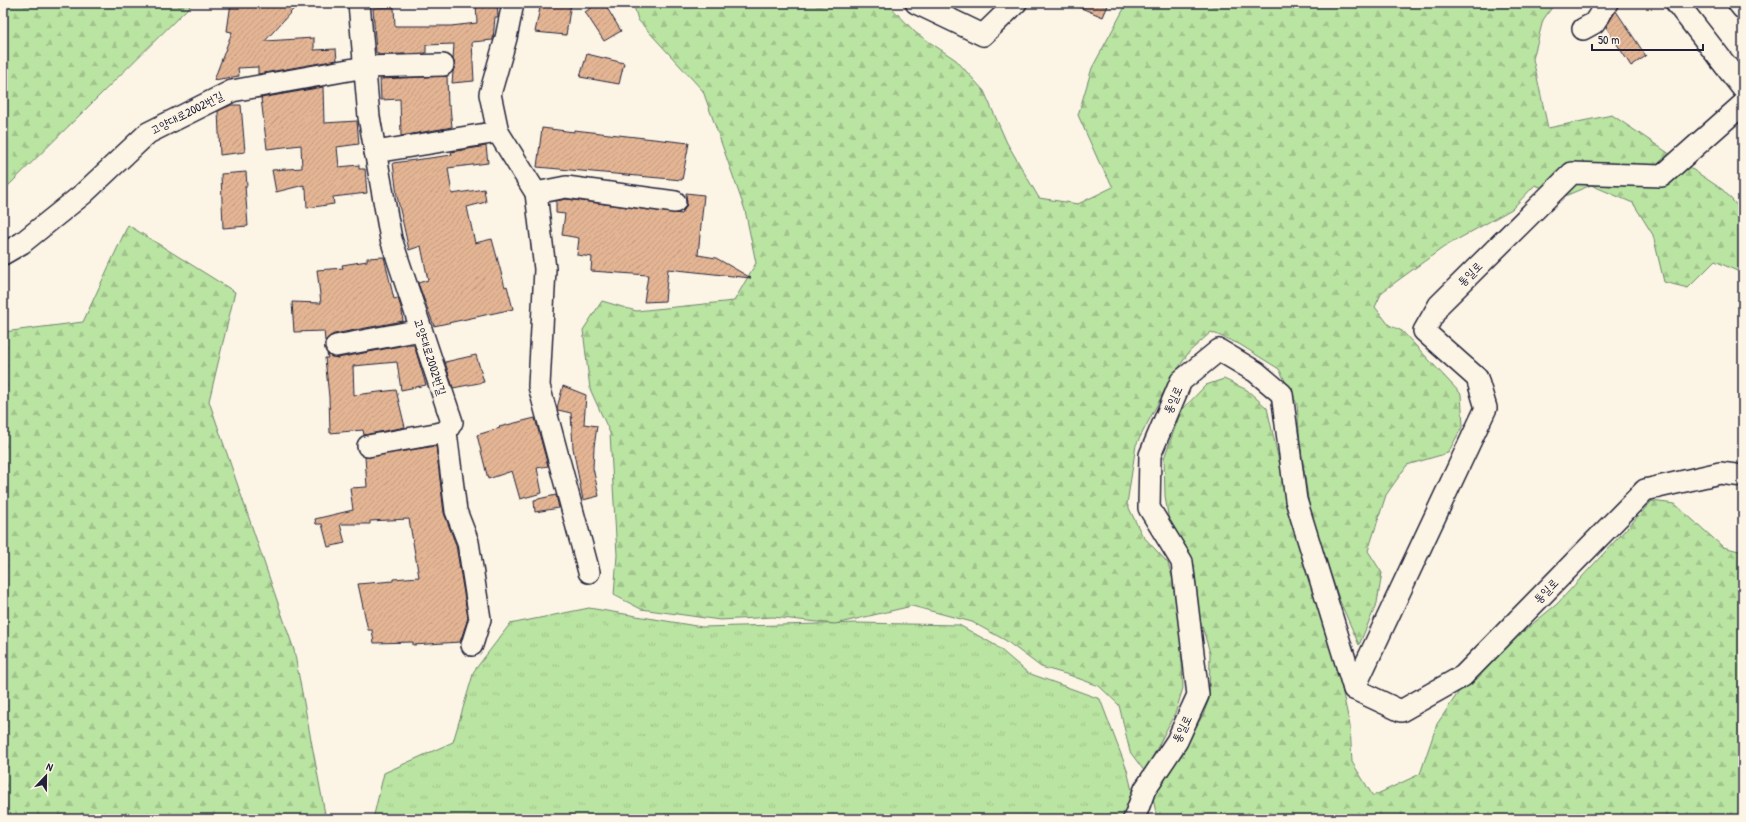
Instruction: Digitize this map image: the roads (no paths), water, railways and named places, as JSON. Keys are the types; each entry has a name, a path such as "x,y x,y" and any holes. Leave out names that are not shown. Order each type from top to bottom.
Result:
{"main road":[{"path":"1678,3 1743,88"},
{"path":"1695,3 1743,65"},
{"path":"1739,3 1743,8"}],"street":[{"name":"고양대로2002번길","path":"359,3 369,117 391,240 452,422 446,432 456,511 468,542 480,619 472,646"},
{"path":"513,3 506,38 490,94 498,132 536,193 545,269 539,386 589,572"},
{"path":"916,3 983,35 1016,3"},
{"path":"1583,28 1594,23 1607,3"},
{"path":"364,67 443,65"},
{"name":"고양대로2002번길","path":"3,254 22,243 83,194 148,133 232,91 364,67"},
{"name":"통일로","path":"1354,689 1486,408 1477,378 1424,331 1439,305 1572,173 1662,176 1743,104"},
{"path":"375,152 498,132"},
{"path":"536,193 566,187 675,202"},
{"path":"336,346 421,330"},
{"name":"통일로","path":"1134,819 1146,789 1177,741 1198,695 1182,562 1149,508 1150,455 1181,381 1219,350 1256,372 1282,394 1296,500 1354,689 1401,711 1463,676 1645,490 1720,473 1743,476"},
{"path":"368,446 446,432"}]}
